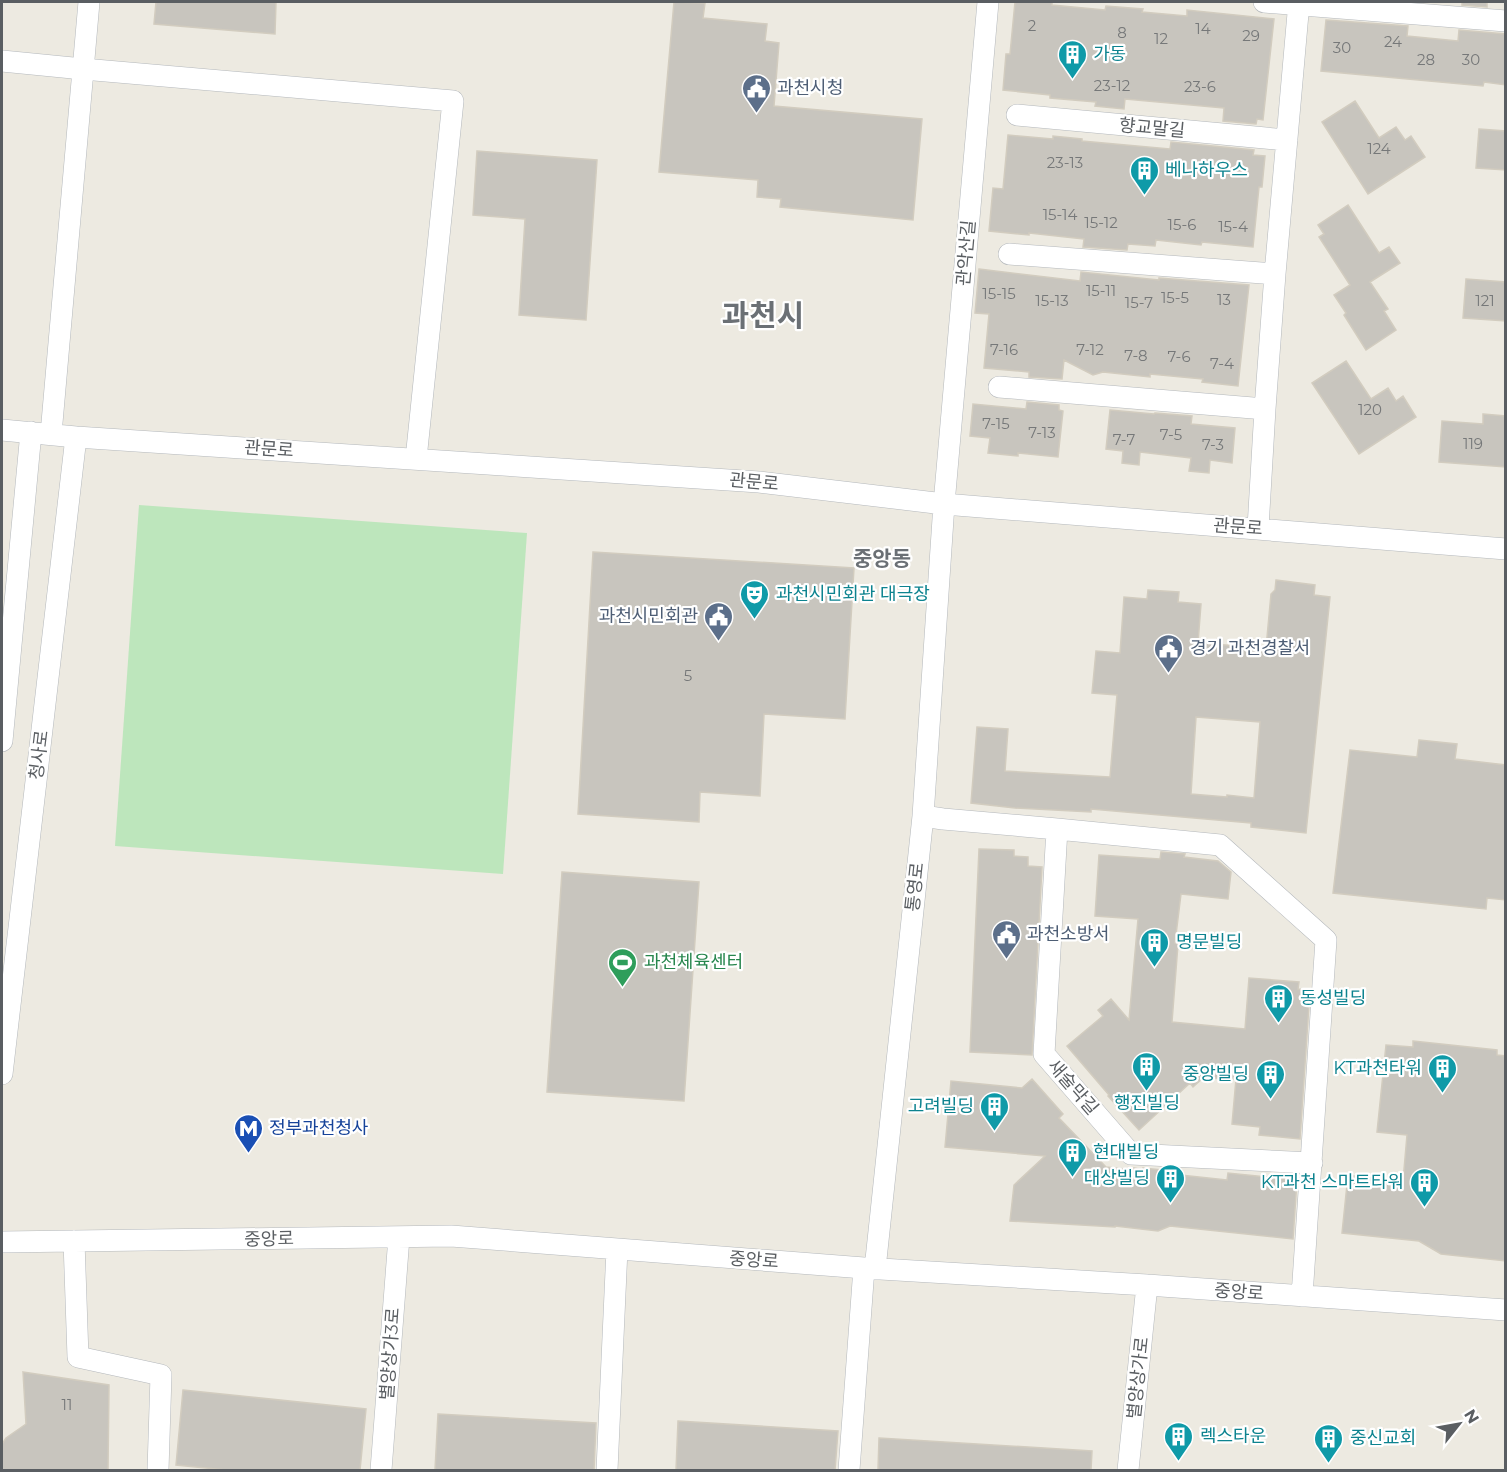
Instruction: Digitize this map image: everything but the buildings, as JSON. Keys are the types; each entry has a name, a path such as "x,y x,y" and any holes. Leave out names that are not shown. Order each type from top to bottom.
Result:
{"street":[{"path":"2,741 41,433 83,69 88,2"},
{"name":"관악산길","path":"944,504 988,2"},
{"path":"1264,2 1431,8 1506,21"},
{"path":"1258,528 1275,274 1299,3"},
{"path":"2,61 453,101 416,459"},
{"name":"향교말길","path":"1017,115 1287,140"},
{"path":"1009,254 1275,274"},
{"path":"999,387 1265,409"},
{"name":"관문로","path":"2,430 76,437 759,482 944,504 1506,549"},
{"name":"청사로","path":"2,1074 76,437"},
{"name":"통영로","path":"849,1470 922,816 944,504"},
{"path":"922,816 1220,845 1326,940 1302,1296"},
{"name":"새술막길","path":"1057,829 1044,1054 1131,1155 1312,1163"},
{"name":"중앙로","path":"2,1242 451,1236 870,1269 1148,1285 1506,1310"},
{"name":"별양상가3로","path":"381,1470 399,1237"},
{"path":"74,1241 78,1357 161,1376 158,1470"},
{"path":"607,1470 616,1250"},
{"name":"별양상가로","path":"1128,1470 1148,1285"}],"green space":[{"path":"139,505 527,533 503,874 115,846"}],"place":[{"name":"가동","path":"1072,80"},
{"name":"과천시청","path":"756,114"},
{"name":"베나하우스","path":"1144,196"},
{"name":"과천시민회관 대극장","path":"755,620"},
{"name":"과천시민회관","path":"719,642"},
{"name":"경기 과천경찰서","path":"1169,674"},
{"name":"과천소방서","path":"1006,960"},
{"name":"명문빌딩","path":"1155,968"},
{"name":"과천체육센터","path":"623,988"},
{"name":"동성빌딩","path":"1279,1024"},
{"name":"행진빌딩","path":"1147,1092"},
{"name":"KT과천타워","path":"1443,1094"},
{"name":"중앙빌딩","path":"1270,1100"},
{"name":"고려빌딩","path":"995,1132"},
{"name":"정부과천청사","path":"248,1154"},
{"name":"현대빌딩","path":"1072,1178"},
{"name":"대상빌딩","path":"1171,1204"},
{"name":"KT과천 스마트타워","path":"1425,1208"},
{"name":"렉스타운","path":"1179,1462"},
{"name":"중신교회","path":"1329,1464"}],"district":[{"name":"과천시","path":"763,315"},
{"name":"중앙동","path":"882,558"}]}
